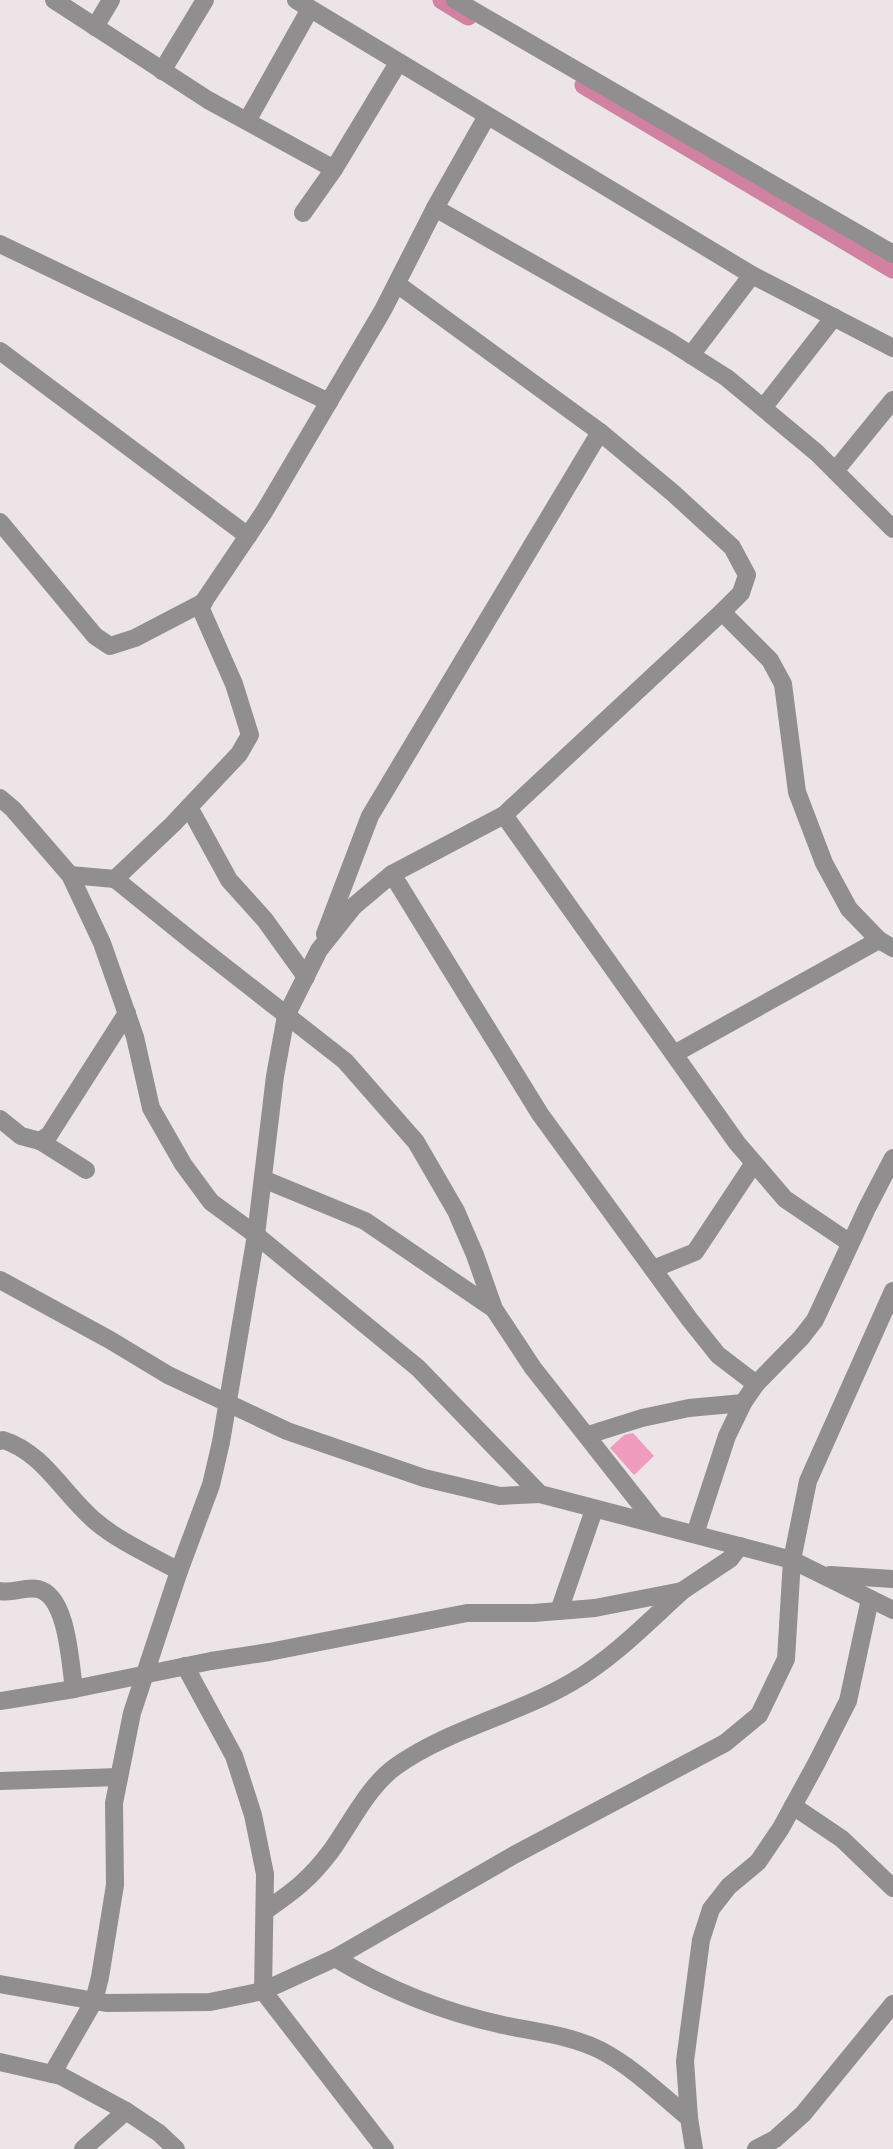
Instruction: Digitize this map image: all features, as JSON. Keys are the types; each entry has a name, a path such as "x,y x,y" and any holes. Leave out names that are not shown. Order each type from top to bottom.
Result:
{"street":[{"path":"54,0 162,71 334,169"},
{"path":"95,27 111,0"},
{"path":"162,71 205,0"},
{"path":"454,0 893,254"},
{"path":"247,121 303,4 487,116 624,195 752,275 893,348"},
{"path":"303,213 334,169 398,63"},
{"path":"116,878 239,754 250,735 234,684 201,607 248,536 329,402 397,284 435,208 487,116"},
{"path":"435,208 727,378 835,471 893,529"},
{"path":"0,244 329,402"},
{"path":"691,355 752,275"},
{"path":"319,950 354,906 392,874 504,815 722,612 741,593 747,575 732,547 600,432 397,284"},
{"path":"763,408 834,317"},
{"path":"0,351 248,536"},
{"path":"835,471 893,400"},
{"path":"52,2074 94,2001 107,1943 115,1885 114,1802 132,1713 147,1674 178,1571 211,1485 228,1404 256,1235 275,1076 286,1016 319,950 370,816 600,432"},
{"path":"0,522 95,636 110,646 135,638 204,602"},
{"path":"674,1054 886,944 849,909 824,863 797,792 783,684 770,660 722,612"},
{"path":"0,798 13,809 70,876 102,943 127,1013 151,1108 170,1142 211,1202 256,1235 418,1368 540,1494"},
{"path":"189,807 229,880 265,920 306,976"},
{"path":"504,815 737,1143 785,1199 850,1242"},
{"path":"392,874 540,1114 718,1355 756,1384"},
{"path":"70,876 116,878 345,1061 416,1142 456,1211 494,1309 533,1368 656,1524"},
{"path":"40,1141 49,1135 127,1013"},
{"path":"0,1119 20,1136 40,1141 86,1170"},
{"path":"695,1534 727,1436 743,1403 756,1384 815,1321 850,1242 893,1158"},
{"path":"653,1269 695,1252 754,1163"},
{"path":"263,1179 365,1221 494,1309"},
{"path":"0,1280 168,1375 288,1431 424,1478 500,1496 540,1494 792,1560 893,1610"},
{"path":"0,1984 106,2003 210,2002 263,1991 335,1958 514,1855 725,1742 759,1715 786,1659 792,1560 808,1481 885,1331 893,1291"},
{"path":"588,1435 642,1418 689,1408 743,1403"},
{"path":"0,1441 19,1445 40,1462 72,1500 97,1523 178,1571"},
{"path":"559,1611 594,1510"},
{"path":"265,1911 303,1885 331,1851 373,1788 394,1768 431,1746 572,1682 619,1649 682,1591 730,1559 740,1546"},
{"path":"821,1574 893,1579"},
{"path":"0,1591 26,1588 41,1590 60,1608 74,1689"},
{"path":"0,1701 467,1613 595,1608 682,1591"},
{"path":"694,2149 685,2061 701,1940 711,1909 729,1886 758,1862 793,1806 848,1701 870,1599"},
{"path":"185,1666 233,1756 249,1803 265,1874 263,1991 385,2149"},
{"path":"0,1781 119,1777"},
{"path":"793,1806 842,1839 893,1888"},
{"path":"335,1958 371,1979 433,2007 503,2025 551,2033 600,2050 689,2118"},
{"path":"756,2149 775,2139 803,2114 893,2004"},
{"path":"0,2062 61,2076 126,2110 159,2133 176,2149"},
{"path":"83,2149 126,2110"}],"building":[{"path":"633,1433 654,1456 634,1475 610,1448 624,1435"}],"waterway":[{"path":"442,0 468,16"},
{"path":"584,85 893,269"}]}
